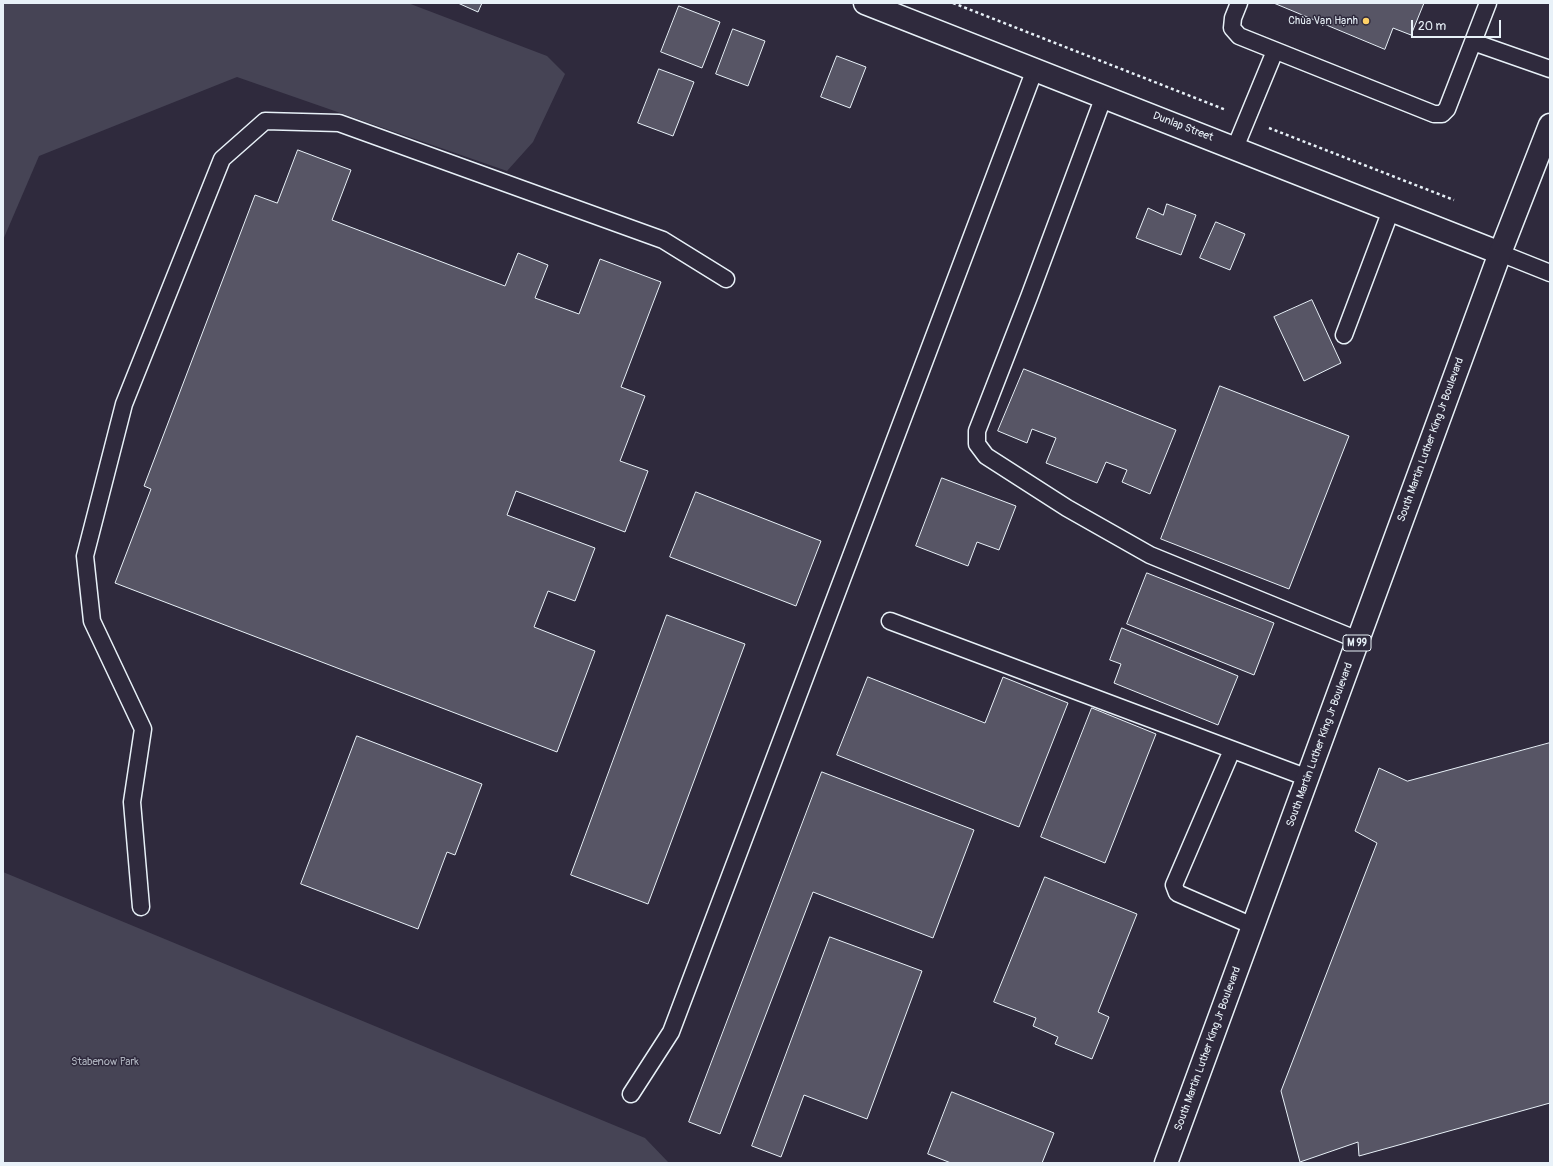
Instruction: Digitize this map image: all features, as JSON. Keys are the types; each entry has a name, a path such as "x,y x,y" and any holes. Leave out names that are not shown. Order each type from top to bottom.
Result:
{"main road":[{"name":"Dunlap Street","path":"865,3 1500,252"},
{"name":"South Martin Luther King Jr Boulevard","path":"1166,1163 1500,252 1550,125"}],"lane":[{"path":"1239,3 1233,18 1232,28 1239,36 1434,114 1442,114 1447,109 1488,3"},
{"path":"1473,42 1550,69"},
{"path":"1235,148 1275,51"},
{"path":"631,1094 671,1032 1035,69"},
{"path":"1104,96 1030,297 977,431 977,444 986,456 1067,508 1150,555 1358,640"},
{"path":"141,907 132,802 143,729 92,621 85,556 124,404 222,159 265,121 339,123 663,240 726,279"},
{"path":"1344,335 1391,210"},
{"path":"1500,252 1550,273"},
{"path":"890,621 1308,778"},
{"path":"1232,750 1174,885 1177,893 1253,926"}],"path":[{"path":"952,3 1454,200"}],"green space":[{"path":"3,3 408,3 547,56 565,74 533,142 507,171 237,77 39,156 3,240"},
{"name":"Stabenow Park","path":"3,872 645,1138 669,1163 3,1163"}],"building":[{"path":"482,3 478,12 460,4"},
{"name":"Chùa Vạn Hạnh","path":"1274,3 1424,3 1411,35 1393,28 1385,49"},
{"path":"679,6 720,22 702,68 661,52"},
{"path":"733,29 765,41 748,86 716,74"},
{"path":"837,56 866,67 850,108 821,97"},
{"path":"659,69 694,82 673,136 638,123"},
{"path":"298,150 351,170 332,220 505,286 518,253 548,265 535,298 579,314 600,259 661,282 621,387 645,396 620,461 648,471 625,532 516,491 507,515 595,548 575,601 548,591 534,627 595,651 557,752 115,583 151,489 144,486 255,195 277,203"},
{"path":"1167,204 1196,215 1181,255 1136,238 1148,208 1163,215"},
{"path":"1216,222 1245,234 1230,270 1200,258"},
{"path":"1312,300 1341,363 1304,381 1274,317"},
{"path":"1024,369 1176,430 1150,494 1122,482 1127,470 1106,462 1097,483 1046,463 1056,438 1032,429 1027,443 998,431"},
{"path":"1220,386 1349,436 1289,589 1161,539"},
{"path":"942,478 1016,506 999,550 977,542 968,566 916,546"},
{"path":"696,492 821,541 796,606 670,557"},
{"path":"1147,573 1274,623 1254,675 1127,624"},
{"path":"667,615 745,644 648,904 571,875"},
{"path":"1122,628 1238,676 1218,725 1114,683 1121,664 1110,660"},
{"path":"868,677 985,723 1003,677 1068,703 1019,827 837,755"},
{"path":"1092,708 1156,734 1105,863 1041,837"},
{"path":"357,736 482,784 455,855 447,852 418,929 301,884"},
{"path":"1550,743 1550,1103 1359,1156 1358,1142 1300,1162 1281,1091 1377,843 1355,831 1379,768 1407,781"},
{"path":"822,772 974,830 933,938 813,892 720,1134 689,1122"},
{"path":"1045,877 1137,914 1098,1012 1109,1017 1092,1059 1055,1044 1058,1037 1033,1026 1036,1018 994,1002"},
{"path":"830,937 922,971 867,1119 804,1095 781,1157 752,1146"},
{"path":"952,1092 1054,1133 1042,1163 951,1163 928,1154"}],"place":[{"name":"Chùa Vạn Hạnh","path":"1366,21"}]}
